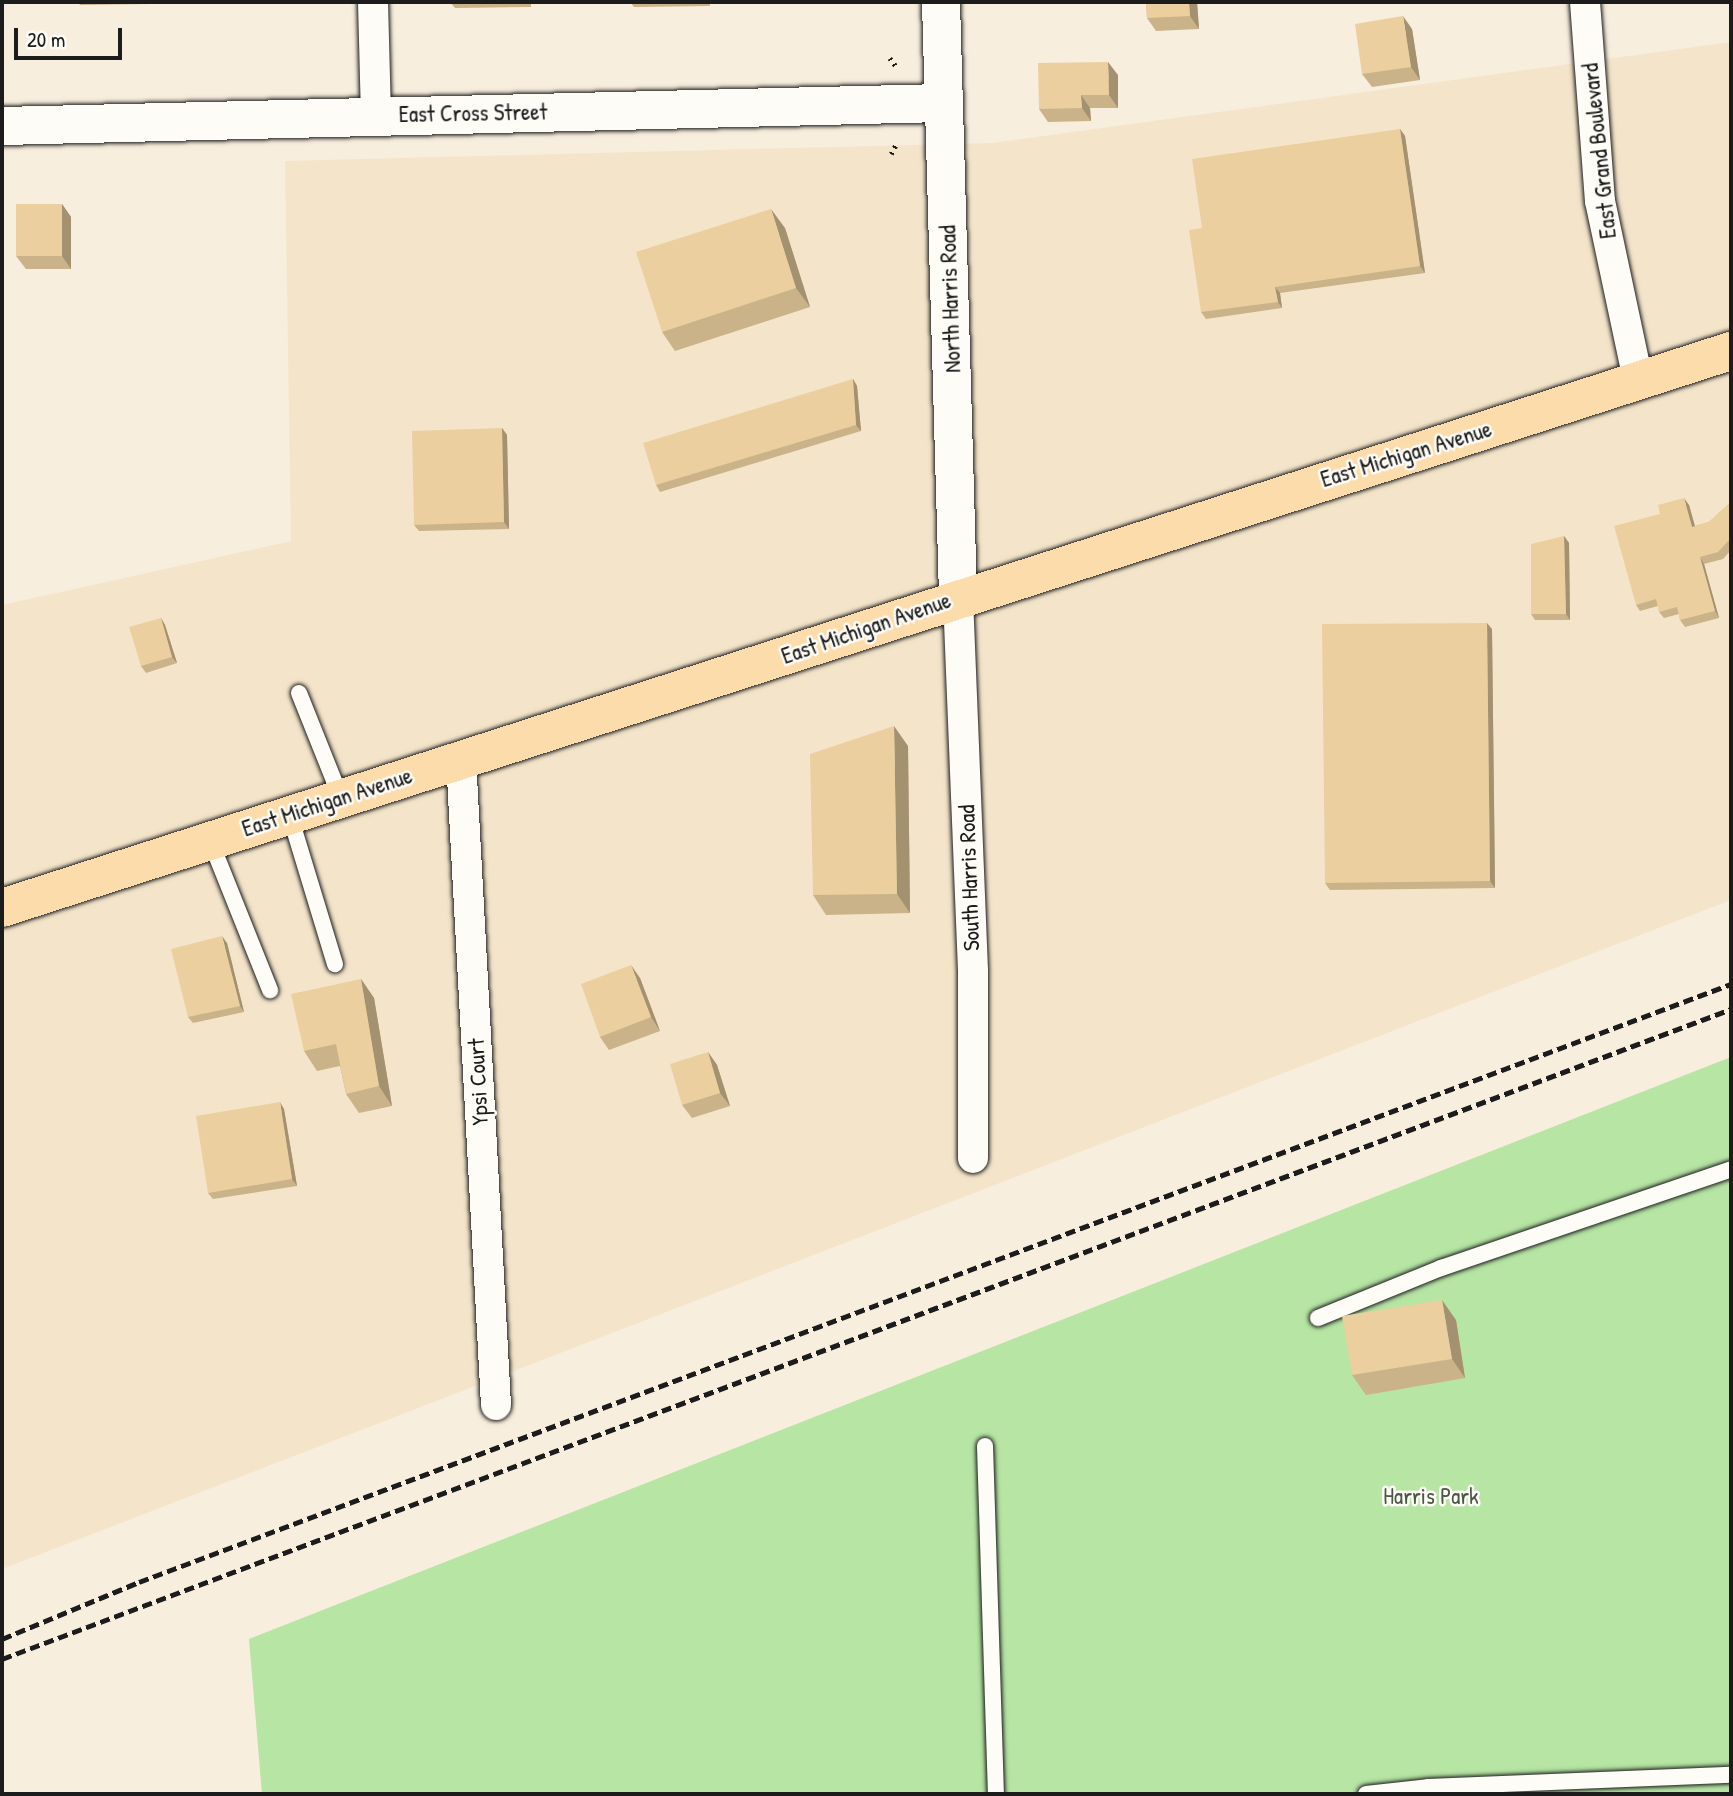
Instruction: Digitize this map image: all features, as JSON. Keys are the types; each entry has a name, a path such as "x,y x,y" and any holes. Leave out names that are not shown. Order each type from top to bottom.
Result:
{"main road":[{"name":"East Michigan Avenue","path":"2,908 958,597 1731,351"}],"street":[{"path":"373,2 376,115"},
{"name":"North Harris Road","path":"942,2 958,597"},
{"name":"East Grand Boulevard","path":"1585,2 1600,201 1638,380"},
{"name":"East Cross Street","path":"2,126 944,103"},
{"name":"South Harris Road","path":"958,597 973,971 973,1158"},
{"name":"Ypsi Court","path":"461,759 496,1405"}],"lane":[{"path":"299,693 341,798"},
{"path":"290,815 335,964"},
{"path":"210,840 270,990"},
{"path":"1318,1318 1441,1268 1731,1169"},
{"path":"985,1446 996,1794"},
{"path":"1366,1794 1428,1787 1731,1775"}],"path":[{"path":"890,58 896,65"},
{"path":"891,154 896,144"}],"shaded area":[{"path":"1731,42 1731,900 2,1569 2,605 291,541 285,161 992,143"}],"green space":[{"name":"Harris Park","path":"1731,1057 1731,1794 262,1794 249,1639"}],"building":[{"path":"1146,2 1189,2 1190,16 1147,18"},
{"path":"1403,16 1411,67 1362,74 1355,24"},
{"path":"1108,62 1109,95 1081,95 1082,108 1039,109 1038,63"},
{"path":"1400,129 1420,266 1275,287 1278,302 1201,312 1189,230 1202,228 1192,159"},
{"path":"16,204 62,204 62,256 16,256"},
{"path":"771,209 796,288 662,332 636,252"},
{"path":"853,379 856,425 656,485 643,443"},
{"path":"502,428 504,522 414,525 412,431"},
{"path":"1684,498 1692,527 1709,522 1731,502 1731,538 1718,552 1700,557 1715,611 1680,620 1677,607 1659,612 1656,599 1636,605 1614,526 1660,514 1658,505"},
{"path":"1564,536 1566,614 1531,614 1531,544"},
{"path":"161,618 172,657 141,666 129,627"},
{"path":"1487,623 1490,881 1325,883 1322,624"},
{"path":"894,726 897,894 813,895 810,754"},
{"path":"222,936 240,1006 188,1017 171,949"},
{"path":"631,965 651,1017 600,1037 581,984"},
{"path":"361,979 379,1086 346,1094 336,1044 304,1051 291,994"},
{"path":"708,1052 720,1093 682,1105 670,1064"},
{"path":"280,1102 292,1179 208,1193 196,1116"},
{"path":"1442,1300 1452,1359 1352,1375 1342,1316"}],"railway":[{"path":"2,1639 139,1582 1731,984"},
{"path":"2,1659 1731,1009"}]}
